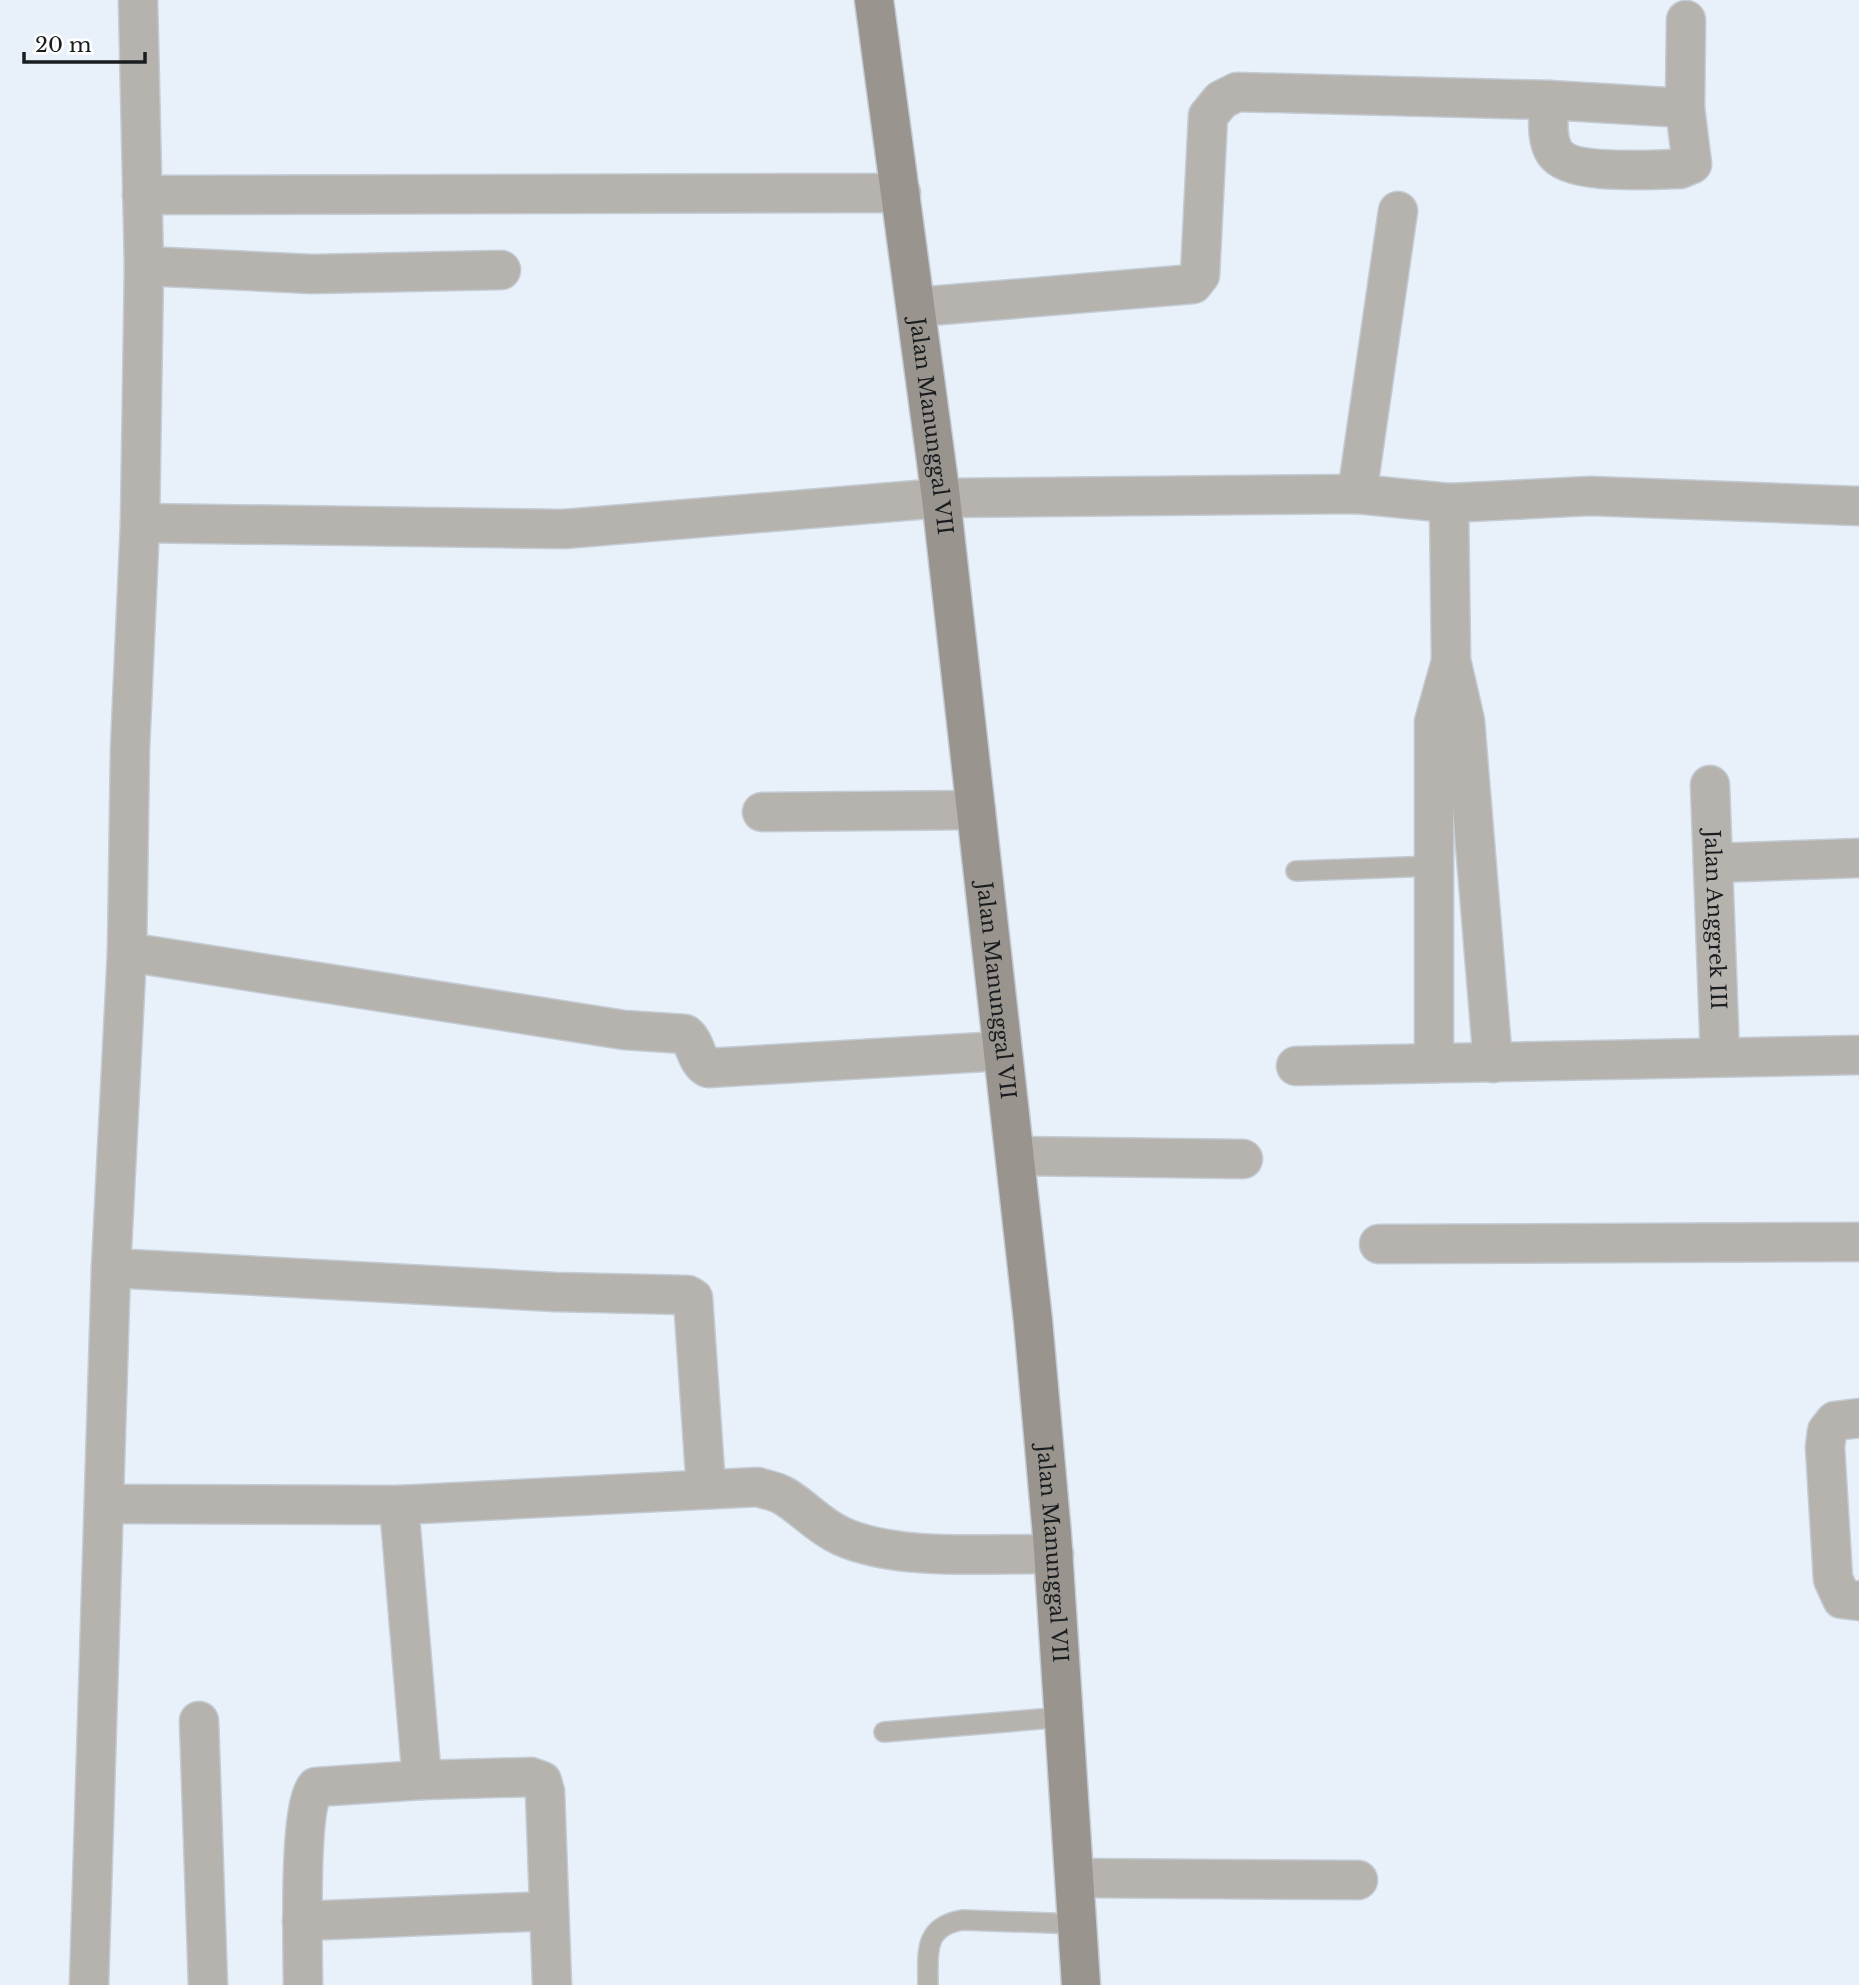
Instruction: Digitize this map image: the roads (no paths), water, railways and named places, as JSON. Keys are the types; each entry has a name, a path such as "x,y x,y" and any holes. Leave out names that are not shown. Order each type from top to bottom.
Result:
{"street":[{"path":"89,1985 106,1504 111,1268 127,952 130,749 140,523 144,266 138,0"},
{"name":"Jalan Manunggal VII","path":"874,0 941,498 1001,1051 1015,1156 1054,1554 1081,1985"},
{"path":"1549,100 1549,137 1554,153 1576,167 1680,169 1692,164 1685,108 1686,20"},
{"path":"917,307 1174,288 1193,284 1200,275 1208,116 1221,100 1237,92 1549,100 1685,108"},
{"path":"142,195 901,193"},
{"path":"1357,494 1398,211"},
{"path":"144,266 312,274 501,270"},
{"path":"140,523 564,529 941,498 1357,494 1449,503 1590,496 1859,506"},
{"path":"1449,503 1451,660 1465,720 1493,1063"},
{"path":"1434,1063 1434,722 1451,660"},
{"name":"Jalan Anggrek III","path":"1710,785 1720,1056"},
{"path":"762,812 976,810"},
{"path":"1713,863 1859,858"},
{"path":"127,952 624,1030 685,1034 693,1040 700,1062 708,1068 1001,1051"},
{"path":"1296,1066 1859,1055"},
{"path":"1015,1156 1243,1159"},
{"path":"1379,1244 1859,1242"},
{"path":"111,1268 555,1292 688,1295 693,1298 706,1488"},
{"path":"1859,1418 1835,1421 1827,1431 1825,1447 1833,1579 1842,1599 1859,1601"},
{"path":"106,1504 399,1504 758,1487 783,1495 821,1525 869,1547 904,1552 1054,1554"},
{"path":"399,1504 422,1780"},
{"path":"199,1721 208,1985"},
{"path":"303,1985 302,1921 308,1805 316,1787 531,1777 542,1781 545,1793 552,1985"},
{"path":"1076,1878 1358,1880"},
{"path":"302,1921 549,1911"}],"lane":[{"path":"1296,871 1434,866"},
{"path":"884,1732 1065,1717"},
{"path":"928,1985 928,1949 937,1930 944,1924 961,1920 1078,1924"}]}
